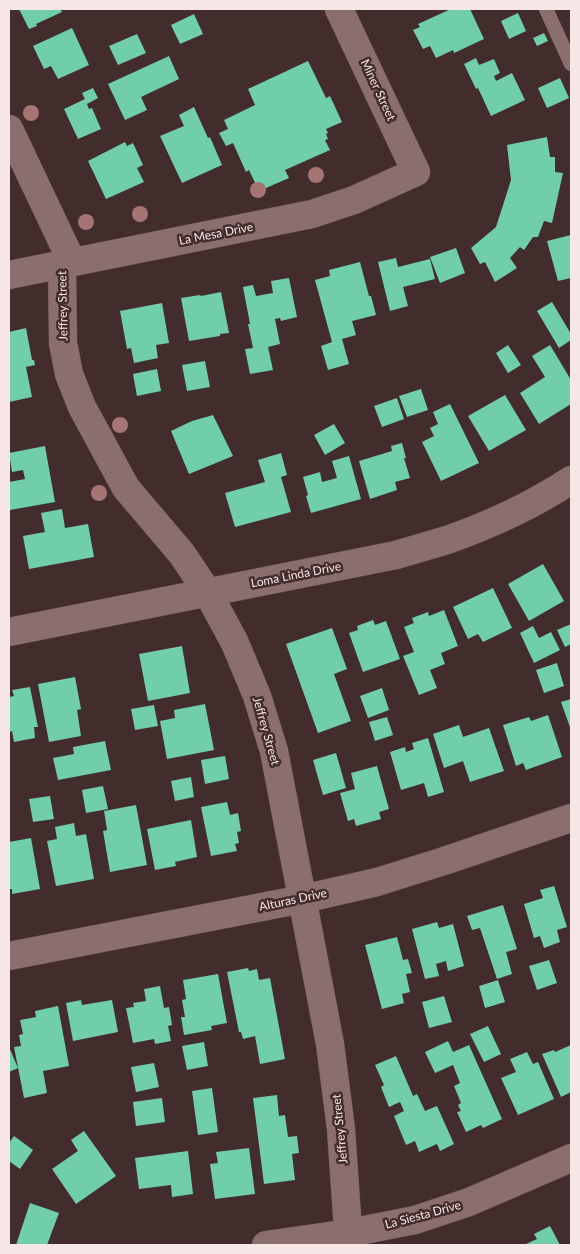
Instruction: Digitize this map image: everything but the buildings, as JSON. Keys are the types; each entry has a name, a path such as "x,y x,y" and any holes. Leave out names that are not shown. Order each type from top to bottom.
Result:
{"street":[{"name":"Miner Street","path":"339,9 416,172"},
{"name":"Jeffrey Street","path":"9,129 67,264 63,342 69,374 82,406 126,488 182,554 208,593 235,643 257,696 274,751 330,1044 341,1129 349,1239"},
{"name":"La Mesa Drive","path":"9,275 312,214 354,200 416,172"},
{"name":"Loma Linda Drive","path":"9,632 396,555 448,540 498,519 556,490 571,480"},
{"name":"Alturas Drive","path":"9,956 377,882 571,818"},
{"name":"La Siesta Drive","path":"266,1245 349,1239 469,1202 571,1158"}],"lane":[{"path":"546,9 571,64"}]}
